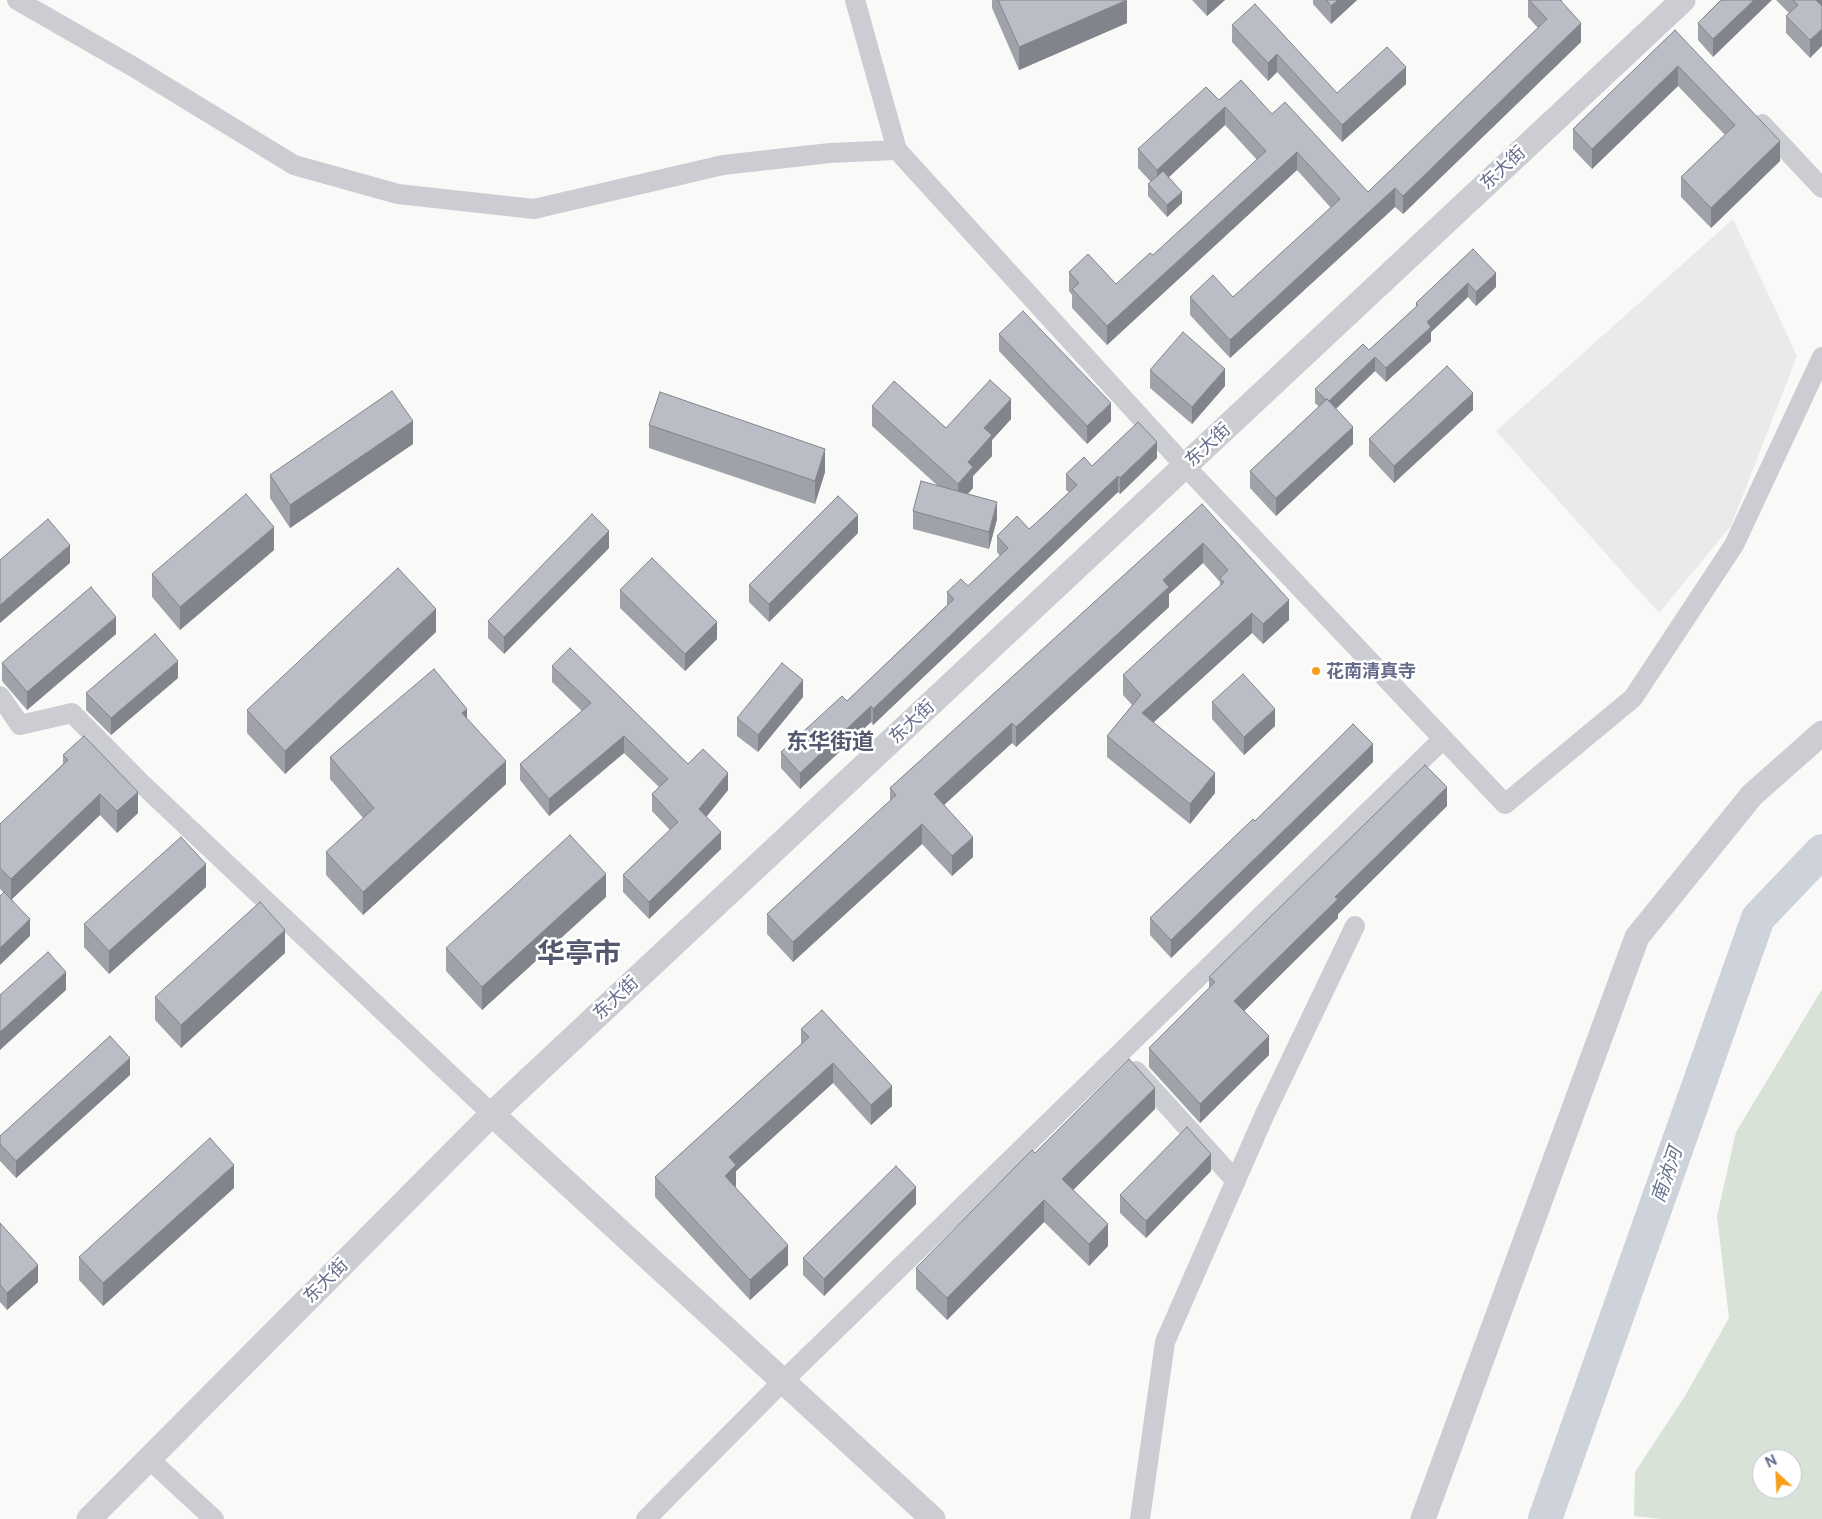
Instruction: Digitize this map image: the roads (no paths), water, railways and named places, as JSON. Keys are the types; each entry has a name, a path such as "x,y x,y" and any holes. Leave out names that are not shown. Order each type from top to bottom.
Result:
{"street":[{"path":"17,0 140,71 294,165 398,194 534,210 723,165 830,153 897,150"},
{"path":"855,0 897,150 1185,466 1505,804 1633,698 1734,545 1822,357"},
{"name":"东大街","path":"89,1519 492,1114 1185,466 1669,27 1683,0"},
{"path":"1749,111 1822,188"},
{"path":"0,696 20,725 72,713 141,782 492,1114 933,1519"},
{"path":"1423,1519 1637,937 1752,796 1822,733"},
{"path":"646,1519 783,1381 1444,739"},
{"path":"1140,1519 1165,1342 1264,1116 1355,926"},
{"path":"1120,1053 1236,1181"},
{"path":"149,1459 214,1519"}],"waterway":[{"name":"南汭河","path":"1545,1519 1758,918 1822,851"}],"place":[{"name":"花南清真寺","path":"1316,671"}],"district":[{"name":"东华街道","path":"830,742"},
{"name":"华亭市","path":"579,954"}]}
